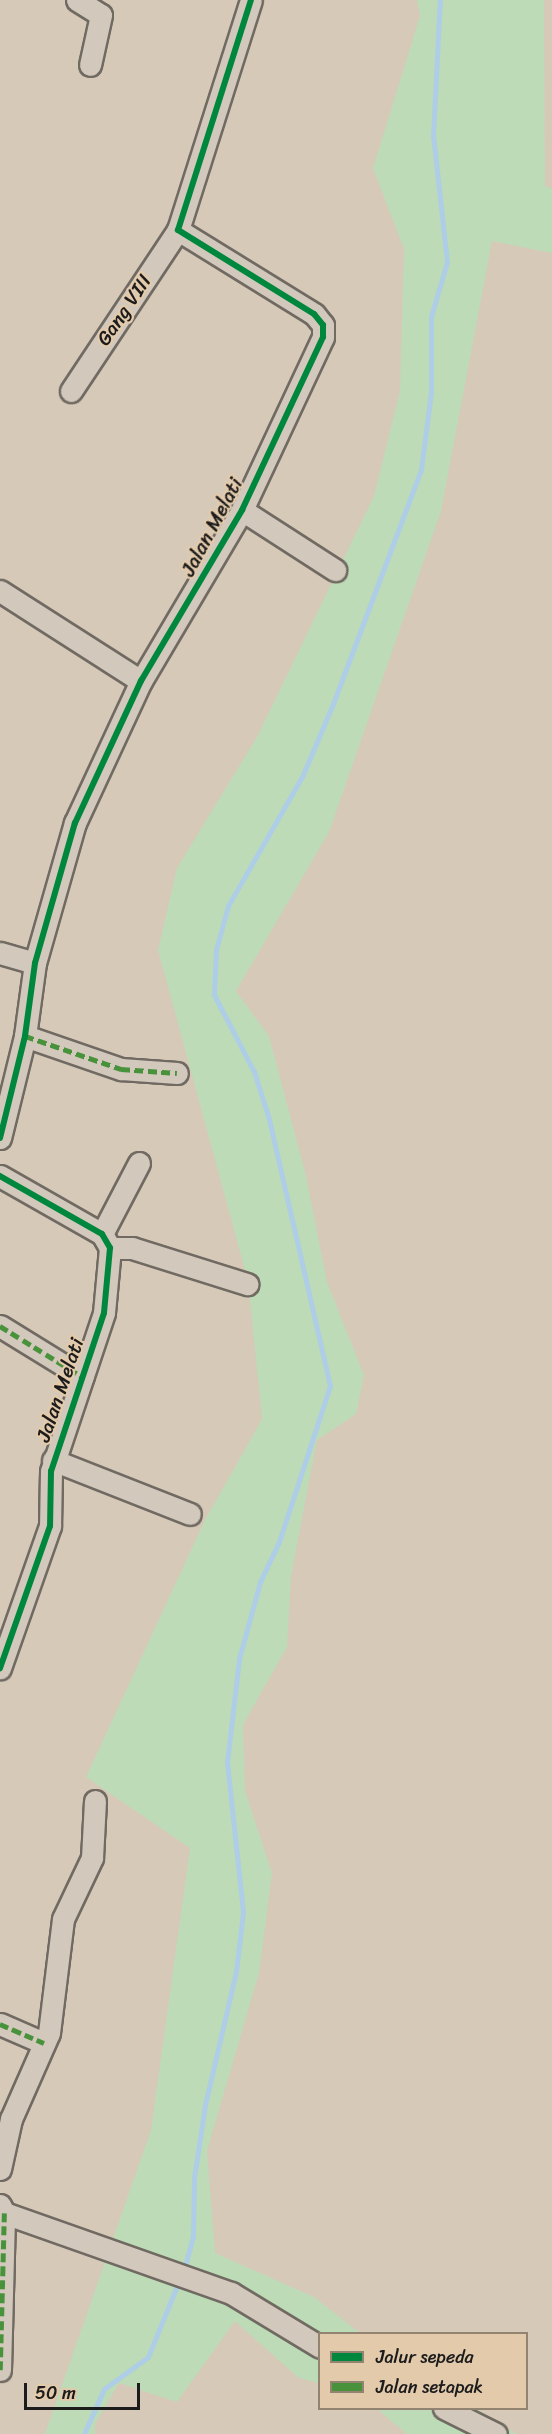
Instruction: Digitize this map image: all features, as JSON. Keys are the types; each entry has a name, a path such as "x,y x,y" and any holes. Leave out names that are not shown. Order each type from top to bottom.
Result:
{"street":[{"path":"77,0 101,15 90,65"},
{"path":"177,230 251,0"},
{"name":"Gang VIII","path":"71,391 177,230"},
{"name":"Jalan Melati","path":"0,1138 25,1036 35,963 75,823 141,681 242,510 323,337 324,325 177,230"},
{"path":"242,510 334,570"},
{"path":"0,591 141,681"},
{"path":"0,953 35,963"},
{"path":"25,1036 121,1069 177,1073"},
{"path":"106,1241 139,1163"},
{"path":"0,1176 106,1241 247,1284"},
{"name":"Jalan Melati","path":"0,1668 50,1526 53,1460 104,1313 106,1241"},
{"path":"0,1326 83,1377"},
{"path":"53,1460 190,1514"},
{"path":"0,2169 11,2119 44,2043 63,1919 92,1858 95,1801"},
{"path":"0,2024 44,2043"},
{"path":"0,2370 2,2209 231,2293 318,2346"},
{"path":"446,2410 496,2434"}],"green space":[{"path":"417,0 544,0 545,186 552,189 552,253 492,241 441,511 329,832 236,991 269,1036 306,1176 327,1282 364,1375 356,1414 317,1440 291,1576 287,1647 243,1725 245,1791 272,1873 259,1973 207,2151 215,2253 314,2297 359,2332 318,2332 318,2383 299,2378 235,2321 177,2402 119,2383 95,2424 95,2434 45,2434 151,2130 190,1848 86,1777 205,1520 262,1419 248,1281 158,950 177,868 257,737 374,496 400,391 404,249 373,168 420,16"},
{"path":"378,2410 479,2410 517,2434 407,2434"}],"waterway":[{"path":"184,2270 193,2237 194,2178 205,2105 236,1972 243,1912 227,1763 239,1659 260,1582 279,1542 330,1386 268,1116 254,1072 214,995 216,950 228,906 302,777 333,704 421,470 431,392 431,317 447,262 433,136 440,0"},
{"path":"84,2434 104,2389 148,2357 179,2281"}],"marked path":[{"path":"25,1036 121,1069 177,1073"},
{"path":"0,1326 83,1377"},
{"path":"0,2024 44,2043"},
{"path":"0,2370 4,2213"}],"cycle path":[{"path":"0,1138 25,1036 35,963 75,823 141,681 242,510 323,337 323,325 314,314 178,230 251,0"},
{"path":"0,1176 102,1234 110,1248 104,1313 51,1471 50,1526 0,1668"}]}
